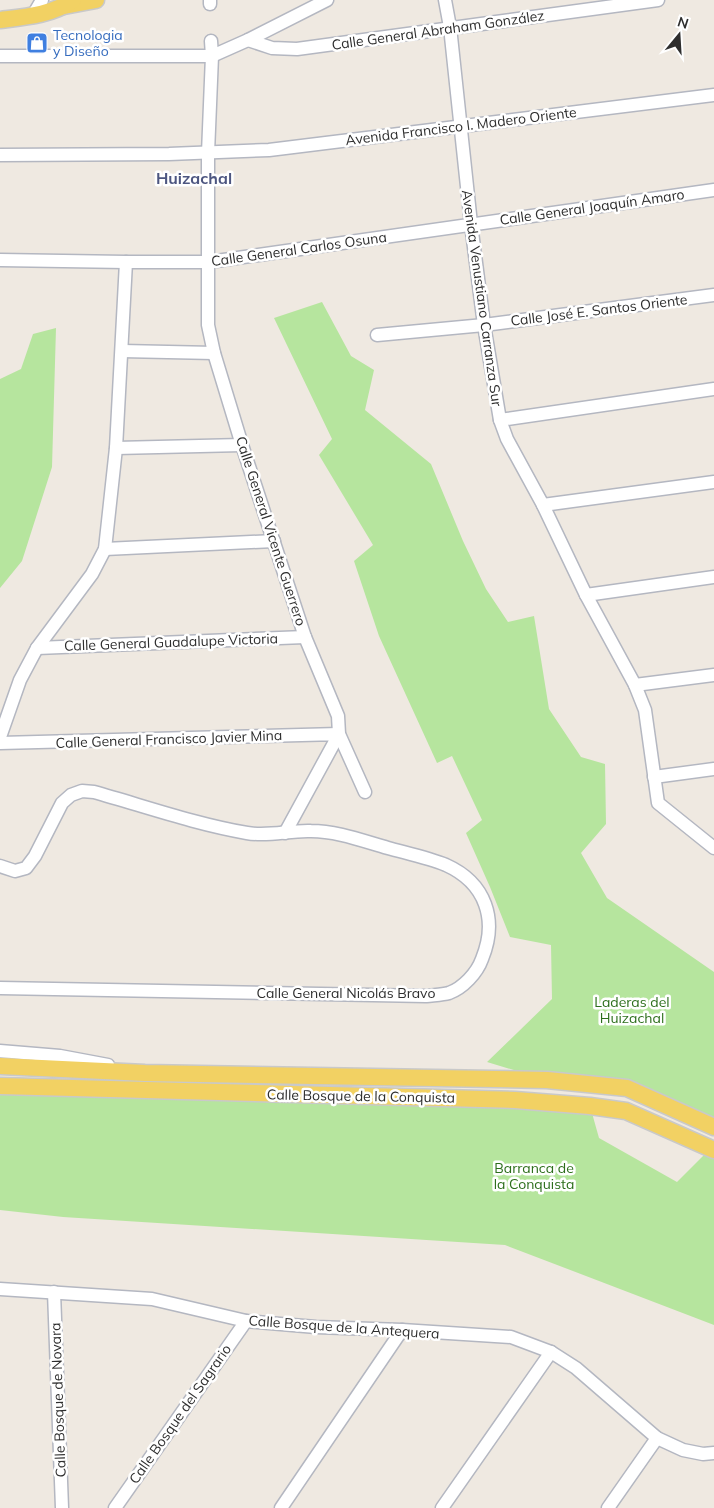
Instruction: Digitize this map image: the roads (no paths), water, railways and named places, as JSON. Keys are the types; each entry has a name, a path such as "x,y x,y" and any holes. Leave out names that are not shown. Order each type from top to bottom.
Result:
{"main road":[{"path":"0,20 32,16 68,3 96,0"},
{"name":"Calle Bosque de la Conquista","path":"0,1066 145,1073 547,1080 627,1088 714,1127"},
{"name":"Calle Bosque de la Conquista","path":"0,1086 515,1100 590,1106 626,1112 714,1150"}],"street":[{"path":"32,16 42,0"},
{"path":"0,56 212,56 327,0"},
{"name":"Avenida Venustiano Carranza Sur","path":"445,0 450,27 471,224 484,324 500,420 507,439 544,505 586,595 634,685 645,710 658,803 714,848"},
{"name":"Calle General Abraham González","path":"248,40 272,48 297,49 658,0"},
{"name":"Calle General Vicente Guerrero","path":"211,41 208,153 208,326 214,353 242,445 305,637 338,716 339,734 365,792"},
{"name":"Avenida Francisco I. Madero Oriente","path":"0,155 208,153 269,150 714,95"},
{"name":"Calle General Joaquín Amaro","path":"471,224 714,190"},
{"name":"Calle General Carlos Osuna","path":"0,260 208,262 471,224"},
{"path":"0,737 20,680 37,648 92,574 105,549 116,448 126,262"},
{"name":"Calle José E. Santos Oriente","path":"377,336 714,295"},
{"path":"122,351 214,353"},
{"path":"500,420 714,390"},
{"path":"116,448 242,445"},
{"path":"544,505 714,482"},
{"path":"105,549 274,541"},
{"path":"586,595 714,577"},
{"name":"Calle General Guadalupe Victoria","path":"37,648 305,637"},
{"path":"634,685 714,675"},
{"path":"285,833 339,734"},
{"name":"Calle General Francisco Javier Mina","path":"0,744 339,734"},
{"path":"654,778 714,769"},
{"name":"Calle General Nicolás Bravo","path":"0,866 15,871 26,868 35,856 62,803 71,794 82,791 94,792 208,825 250,834 310,830 338,834 446,865 464,876 480,891 487,910 490,931 486,950 479,966 469,980 449,993 426,996 0,988"},
{"path":"0,1051 60,1056 145,1073"},
{"name":"Calle Bosque de la Antequera","path":"0,1289 152,1299 246,1321 316,1327 510,1337 552,1352 576,1368 657,1438 683,1450 703,1454 714,1453"},
{"name":"Calle Bosque de Novara","path":"54,1292 62,1508"},
{"name":"Calle Bosque del Sagrario","path":"115,1508 246,1321"},
{"path":"281,1508 402,1330"},
{"path":"442,1508 552,1352"},
{"path":"608,1508 657,1438"}],"place":[{"name":"Tecnologia y Diseño","path":"37,43"}],"district":[{"name":"Huizachal","path":"194,178"}],"park label":[{"name":"Laderas del Huizachal","path":"632,1010"},
{"name":"Barranca de la Conquista","path":"534,1176"}]}
